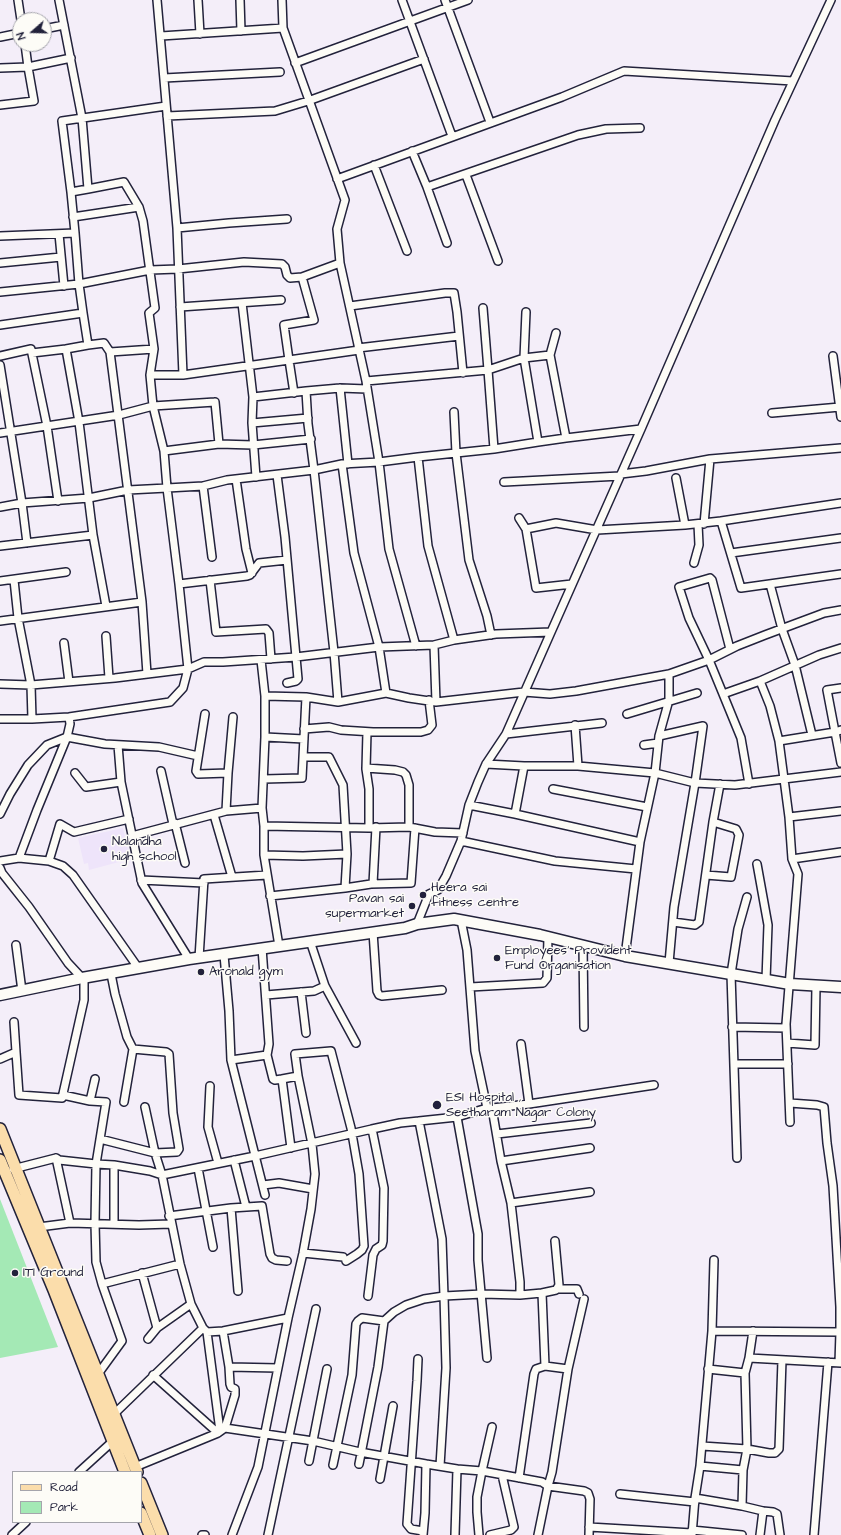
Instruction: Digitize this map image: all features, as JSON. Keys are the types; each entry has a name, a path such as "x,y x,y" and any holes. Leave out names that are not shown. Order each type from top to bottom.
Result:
{"main road":[{"path":"0,1129 114,1414 132,1470"},
{"path":"0,1160 2,1171 54,1290 113,1441 132,1470"},
{"path":"142,1485 162,1535"},
{"path":"142,1515 150,1535"}],"street":[{"path":"18,0 20,12"},
{"path":"59,0 82,118 88,189"},
{"path":"157,0 177,228 183,375"},
{"path":"198,0 200,34"},
{"path":"240,0 241,31"},
{"path":"282,0 283,28 308,101 345,200 337,229 340,263 366,381 379,462 389,549 416,646"},
{"path":"402,0 452,136"},
{"path":"295,63 410,20 446,3 468,0"},
{"path":"417,924 429,894 438,890 446,876 461,841 469,805 486,764 506,734 597,530 775,120 831,0"},
{"path":"446,3 490,122"},
{"path":"52,27 64,25"},
{"path":"161,36 283,28"},
{"path":"0,37 12,35"},
{"path":"0,105 34,101 26,52"},
{"path":"0,68 28,66 70,58"},
{"path":"167,116 276,111 424,59"},
{"path":"337,179 562,97 624,71 793,81"},
{"path":"164,78 280,72"},
{"path":"88,345 79,284 71,192 62,121 166,106"},
{"path":"427,187 466,175 578,135 604,129 640,128"},
{"path":"412,151 427,187 447,243"},
{"path":"374,165 407,251"},
{"path":"466,175 498,261"},
{"path":"0,719 69,717 170,702 183,688 188,669 164,451 153,406 150,375 154,349 149,313 155,308 143,221 139,206 124,182 71,192"},
{"path":"73,217 139,206"},
{"path":"177,228 287,219"},
{"path":"0,236 75,233"},
{"path":"60,234 64,286"},
{"path":"0,263 61,257"},
{"path":"0,292 79,284 150,270 178,269 244,262 282,264 290,278 302,277 340,263"},
{"path":"294,393 284,325 314,320 302,277"},
{"path":"350,306 445,292 454,293 463,373"},
{"path":"180,307 281,300"},
{"path":"242,303 253,397 252,423 256,477"},
{"path":"483,308 494,449"},
{"path":"526,312 524,358 538,442"},
{"path":"0,325 83,313"},
{"path":"556,333 550,355 566,438"},
{"path":"150,375 183,375 459,336"},
{"path":"32,353 104,343 110,352 142,602 147,674"},
{"path":"0,356 31,349 47,426 58,501"},
{"path":"66,349 79,422 93,535 106,606"},
{"path":"110,352 154,349"},
{"path":"366,381 488,370 524,358 550,355"},
{"path":"833,356 837,366 841,417"},
{"path":"0,365 28,543"},
{"path":"253,397 340,388 367,389"},
{"path":"340,388 345,464 354,553 379,647 386,692"},
{"path":"306,391 338,702"},
{"path":"0,433 119,415 153,406 215,402 219,444"},
{"path":"772,413 840,407"},
{"path":"454,412 456,453 469,560 487,616 491,635"},
{"path":"252,423 308,418"},
{"path":"0,507 22,503 89,498 128,490 203,486 227,480 314,470 345,464 379,462 494,449 641,429"},
{"path":"164,451 219,444 253,445 311,439"},
{"path":"504,482 621,475 710,459 841,448"},
{"path":"418,457 428,546 454,640"},
{"path":"694,562 699,545 710,459"},
{"path":"277,475 287,560 298,679 287,684"},
{"path":"676,478 685,525"},
{"path":"236,480 246,549 252,573"},
{"path":"203,486 212,557"},
{"path":"526,529 556,523 597,530 701,524 841,503"},
{"path":"519,518 526,529 536,588 572,584"},
{"path":"721,521 741,588 841,574"},
{"path":"0,546 93,535"},
{"path":"730,553 841,538"},
{"path":"179,584 247,576 252,573 259,563 287,560"},
{"path":"0,581 66,572"},
{"path":"730,649 712,579 680,586 679,588 689,618 709,660 741,738 749,784"},
{"path":"14,580 18,618 31,685 32,719"},
{"path":"210,580 216,632 266,629 268,633 271,659"},
{"path":"770,584 782,629 795,665 812,735"},
{"path":"0,621 142,602"},
{"path":"265,696 306,697 338,702 386,692 409,698 436,702 524,692 550,694 576,691 669,674 709,660 730,649 824,613 841,610"},
{"path":"0,684 31,685 69,682 188,669 204,662 296,657 379,647 434,644 491,635 551,632"},
{"path":"106,636 109,678"},
{"path":"64,643 69,682"},
{"path":"434,644 436,702"},
{"path":"723,694 760,681 819,654 841,648"},
{"path":"261,660 265,696 264,779 262,808 264,826 264,855 279,946"},
{"path":"625,956 640,842 655,773 658,740 669,700 669,674"},
{"path":"760,681 770,706 779,741 789,817 792,859 798,874 786,1028 790,1122"},
{"path":"841,688 827,690 838,731 841,763"},
{"path":"627,714 697,692"},
{"path":"264,779 302,778 306,697"},
{"path":"304,729 329,727 341,730 367,732 421,732 428,730 432,725 429,700"},
{"path":"205,714 196,772 198,774 228,773"},
{"path":"19,858 67,737 70,724 69,717"},
{"path":"226,811 233,717"},
{"path":"506,734 602,723"},
{"path":"575,725 578,766"},
{"path":"644,745 703,726 673,922 669,963"},
{"path":"779,741 838,731"},
{"path":"367,732 366,768 372,828 373,884"},
{"path":"0,813 28,765 47,745 67,737 104,744 159,747 198,756"},
{"path":"265,737 304,739"},
{"path":"118,745 121,782 142,883 194,959"},
{"path":"304,757 328,756 344,788 347,854 345,888"},
{"path":"486,764 578,766 655,773 695,783 720,784 749,784 841,772"},
{"path":"515,814 524,766"},
{"path":"270,896 373,884 411,883 412,828 409,785 406,775 395,770 366,768"},
{"path":"161,771 185,863"},
{"path":"75,773 86,787 121,782"},
{"path":"673,922 698,924 720,784"},
{"path":"553,789 647,807"},
{"path":"469,805 640,842"},
{"path":"132,836 226,811 262,808"},
{"path":"789,817 841,811"},
{"path":"214,815 230,877"},
{"path":"49,861 60,824 74,832 129,818"},
{"path":"706,875 731,877 739,835 736,829 713,822"},
{"path":"264,826 412,828 435,832 463,833"},
{"path":"461,841 555,861 636,869"},
{"path":"792,859 841,852"},
{"path":"264,855 302,856 347,854"},
{"path":"0,861 19,858 49,861 63,866 73,875 139,969"},
{"path":"757,864 769,931 766,980"},
{"path":"0,868 2,873 68,963 84,982 84,1000 62,1098 19,1095 14,1022"},
{"path":"194,959 204,878 267,875"},
{"path":"141,880 204,884"},
{"path":"737,1158 731,974 738,929 748,897"},
{"path":"0,995 82,978 220,954 224,955 262,948 405,928 417,924 454,919 548,937 625,956 790,984 841,988"},
{"path":"461,920 467,950 475,1051 497,1134 501,1161 511,1203 520,1282 520,1295"},
{"path":"373,932 377,990 379,995 382,996 442,990"},
{"path":"470,987 543,983 547,978 548,937"},
{"path":"310,941 325,986 356,1043"},
{"path":"16,945 22,991"},
{"path":"583,945 584,1027"},
{"path":"262,948 269,1044 267,1055 273,1079 275,1080 298,1076"},
{"path":"224,955 229,1011 231,1060 265,1195"},
{"path":"111,974 127,1037 133,1049 124,1102"},
{"path":"266,995 314,991 325,986"},
{"path":"787,1043 815,1045 816,986"},
{"path":"301,992 306,1033"},
{"path":"732,1028 786,1028"},
{"path":"521,1044 529,1104"},
{"path":"100,1139 155,1153 177,1152 179,1149 173,1112 170,1056 166,1052 133,1049"},
{"path":"232,1535 258,1467 288,1318 303,1253 314,1189 315,1174 312,1144 295,1054 331,1051 353,1135 359,1174 364,1246 358,1254 345,1259 303,1253"},
{"path":"0,1059 16,1052"},
{"path":"231,1060 267,1055"},
{"path":"734,1064 788,1064"},
{"path":"90,1101 95,1079"},
{"path":"282,1079 292,1148"},
{"path":"2,1171 56,1158 59,1160 114,1165 150,1171 162,1175 312,1144 400,1123 456,1117 490,1108 529,1104 654,1084"},
{"path":"210,1086 208,1127 218,1163"},
{"path":"63,1095 90,1101 106,1102 96,1164 95,1223 97,1267 122,1341 98,1374"},
{"path":"749,1358 840,1363 841,1307 838,1227 832,1186 824,1107 817,1105 790,1104"},
{"path":"145,1107 155,1153 162,1175 169,1216 180,1264 191,1304 205,1330 221,1431"},
{"path":"456,1117 478,1234 478,1260 487,1358"},
{"path":"419,1121 442,1239 446,1368 440,1466"},
{"path":"497,1134 591,1123"},
{"path":"368,1296 373,1255 376,1249 382,1245 383,1241 384,1188 372,1129"},
{"path":"501,1161 590,1148"},
{"path":"56,1158 70,1223"},
{"path":"234,1160 246,1207"},
{"path":"114,1165 114,1224"},
{"path":"198,1168 213,1247"},
{"path":"263,1185 278,1183 314,1189"},
{"path":"511,1203 590,1192"},
{"path":"169,1216 231,1208 262,1206 270,1254 272,1258 276,1260 286,1261"},
{"path":"231,1208 238,1291"},
{"path":"39,1227 70,1223 171,1224"},
{"path":"555,1241 559,1285 558,1289"},
{"path":"692,1533 702,1446 712,1331 714,1260"},
{"path":"102,1284 180,1264"},
{"path":"142,1274 157,1328"},
{"path":"359,1464 360,1452 378,1367 384,1321 394,1312 406,1305 424,1299 444,1296 482,1294 520,1295 542,1293 558,1289 577,1289 582,1297 568,1369 552,1472 538,1535"},
{"path":"542,1293 545,1366"},
{"path":"148,1339 157,1328 191,1304"},
{"path":"268,1535 316,1309"},
{"path":"106,1422 153,1375 205,1330 223,1331 288,1318"},
{"path":"333,1465 352,1375 356,1324 362,1318 384,1321"},
{"path":"221,1431 235,1394 235,1389 231,1387 230,1384 230,1367 223,1331"},
{"path":"712,1331 840,1332"},
{"path":"742,1506 743,1470 747,1449 746,1373 752,1331"},
{"path":"418,1359 407,1524 411,1529 423,1533 426,1464"},
{"path":"702,1446 747,1449 769,1453 775,1453 779,1449 782,1360"},
{"path":"814,1535 828,1362"},
{"path":"519,1478 534,1374 536,1369 545,1366 568,1369"},
{"path":"230,1367 278,1368"},
{"path":"309,1461 327,1369"},
{"path":"708,1369 746,1373"},
{"path":"153,1375 221,1431"},
{"path":"380,1479 393,1406"},
{"path":"479,1535 477,1504 482,1471 492,1427"},
{"path":"132,1470 221,1431 264,1434 312,1441 411,1462 482,1471 542,1482 548,1486 584,1491 588,1493 590,1499 589,1535"},
{"path":"80,1471 113,1441"},
{"path":"700,1466 743,1470"},
{"path":"455,1535 457,1469"},
{"path":"490,1535 511,1530 514,1527 502,1475"},
{"path":"620,1494 695,1500 742,1506 773,1512 777,1514 781,1535"},
{"path":"760,1535 763,1511"},
{"path":"12,1535 25,1523"},
{"path":"589,1527 742,1535"}],"shaded area":[{"name":"Nalandha high school","path":"123,828 130,859 89,870 88,863 84,864 78,838"}],"green space":[{"name":"ITI Ground","path":"0,1199 58,1347 0,1358"}],"place":[{"name":"Nalandha high school","path":"104,849"},
{"name":"Heera sai fitness centre","path":"423,895"},
{"name":"Pavan sai supermarket","path":"412,906"},
{"name":"Employees' Provident Fund Organisation","path":"497,958"},
{"name":"Aronald gym","path":"201,972"},
{"name":"ESI Hospital , Seetharam Nagar Colony","path":"437,1105"},
{"name":"ITI Ground","path":"15,1273"}]}
